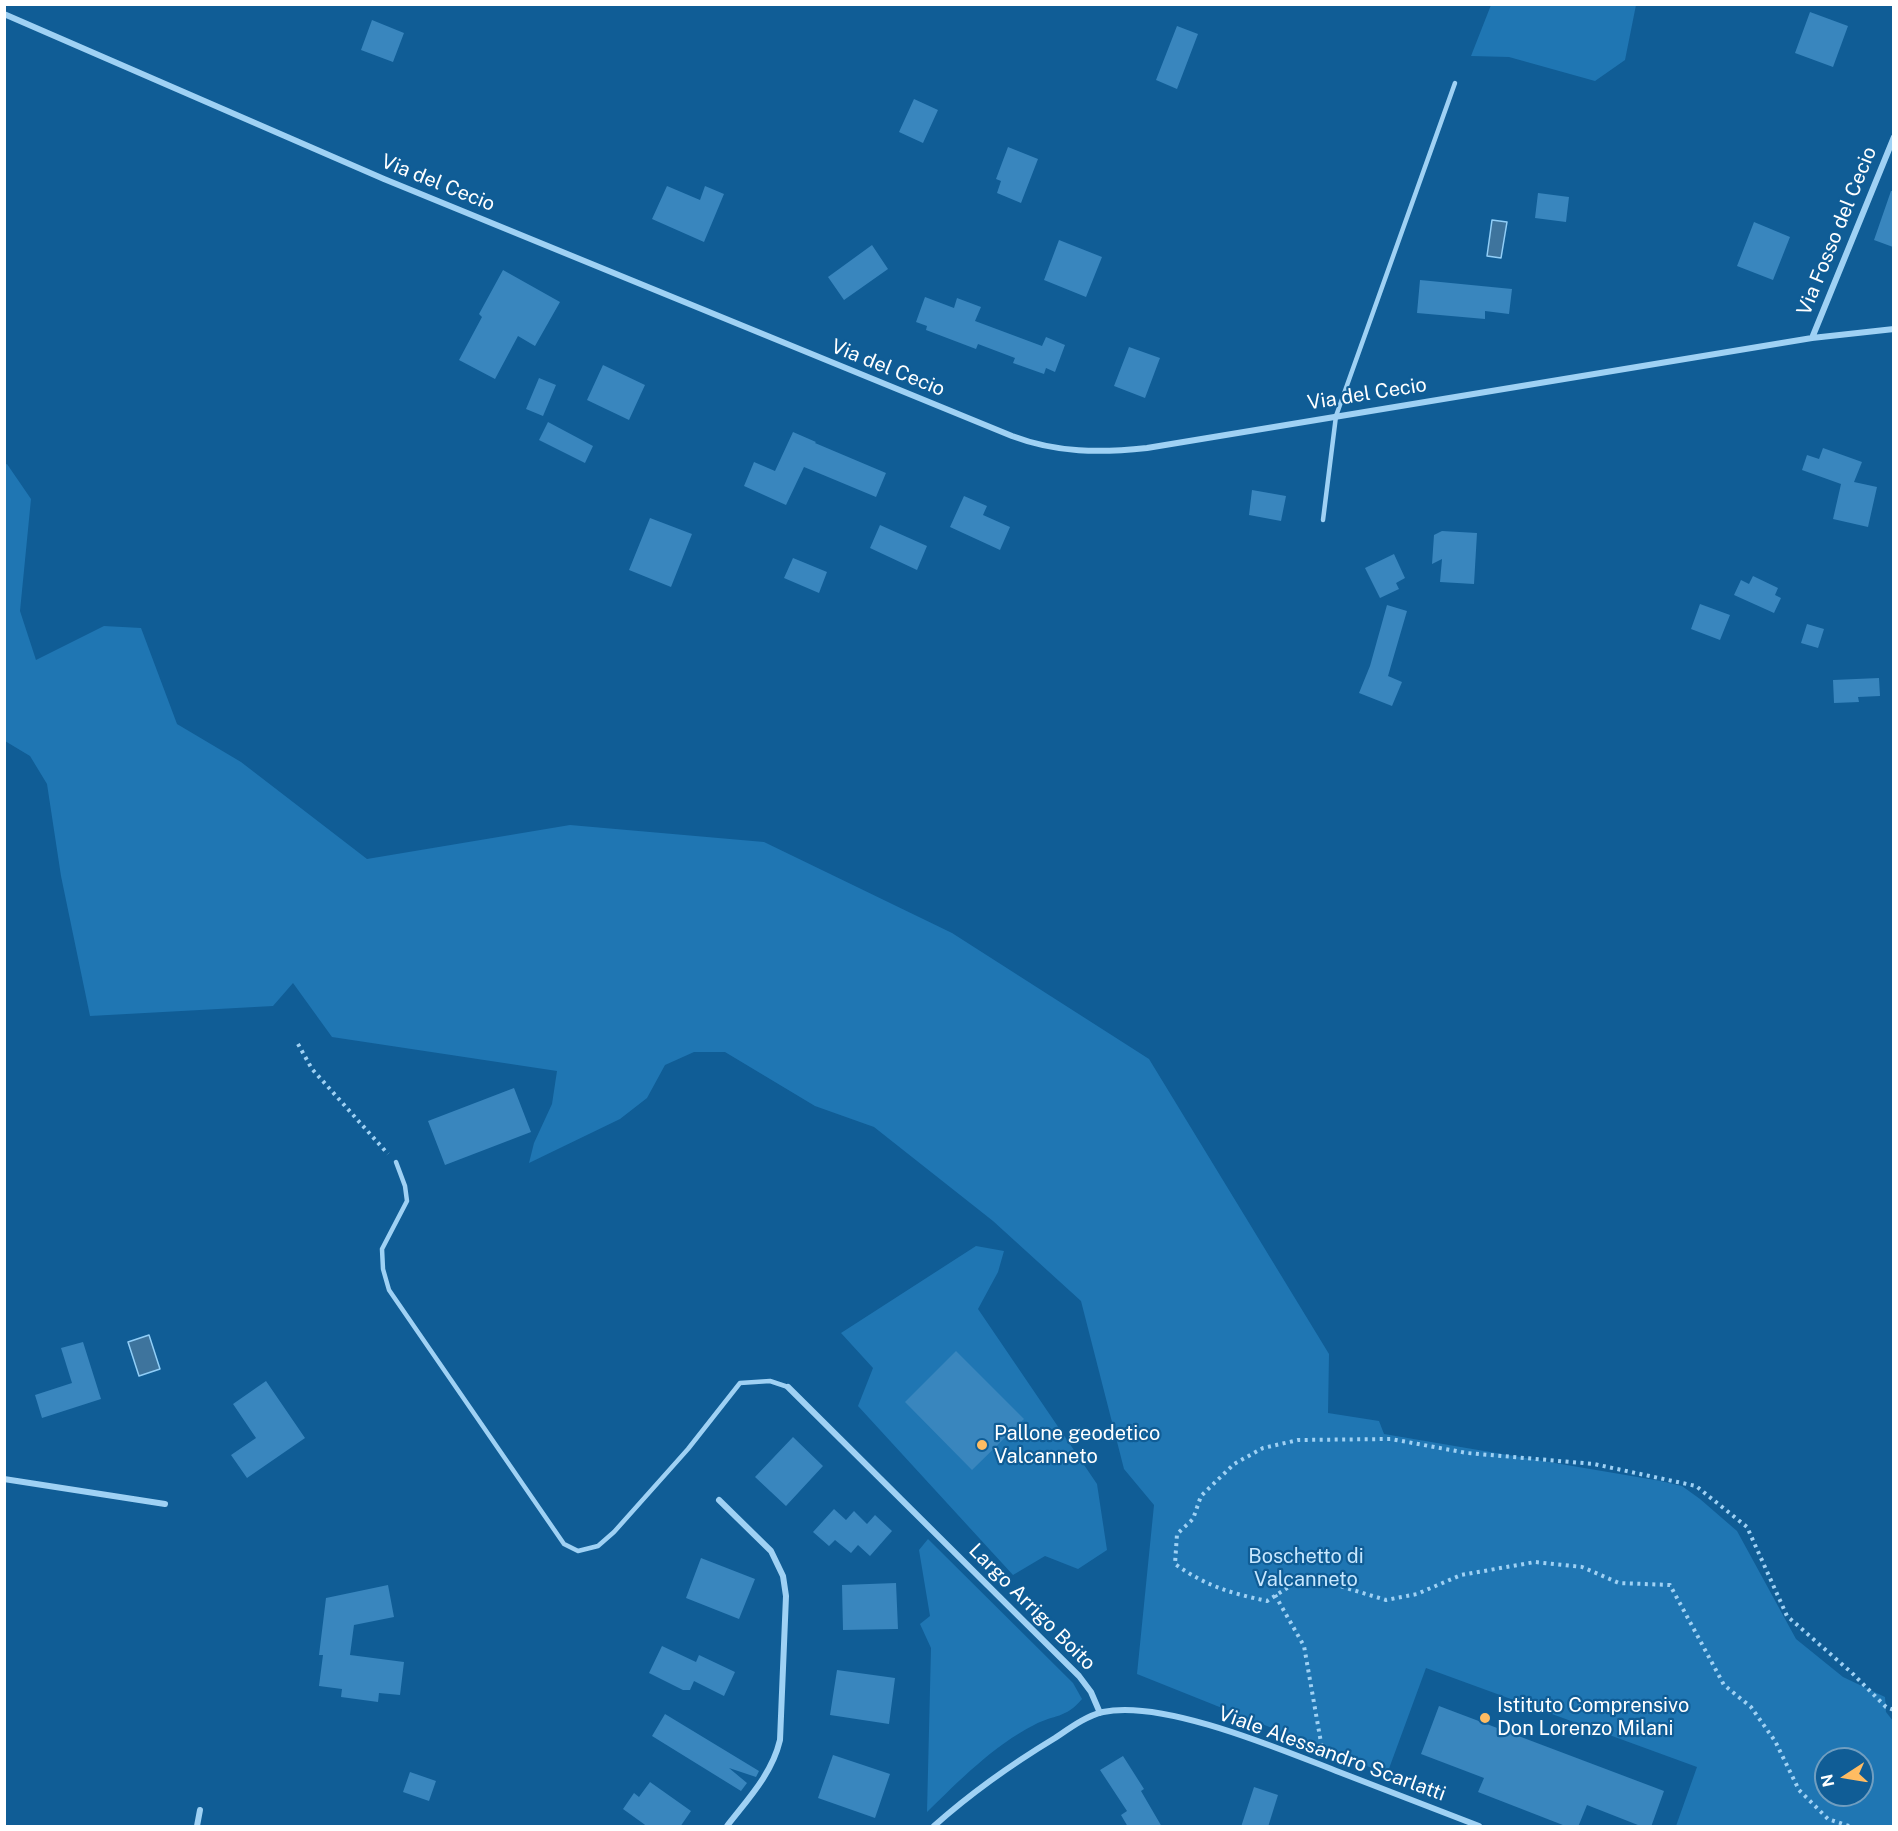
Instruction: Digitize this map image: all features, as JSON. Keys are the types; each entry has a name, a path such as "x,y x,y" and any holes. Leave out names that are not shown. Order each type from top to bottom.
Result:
{"street":[{"name":"Via del Cecio","path":"4,14 384,179 1026,442 1053,449 1074,451 1135,449 1812,338 1893,329"},
{"name":"Via Fosso del Cecio","path":"1812,338 1893,137"},
{"name":"Largo Arrigo Boito","path":"788,1387 1079,1676 1091,1692 1100,1713"},
{"path":"4,1479 165,1504"},
{"path":"719,1500 771,1551 781,1568 786,1596 780,1740 777,1754 768,1772 727,1827"},
{"name":"Viale Alessandro Scarlatti","path":"1100,1713 1132,1711 1194,1722 1262,1743 1479,1827"},
{"path":"934,1827 972,1794 1008,1768 1076,1724 1100,1713"},
{"path":"197,1827 200,1809"}],"lane":[{"path":"1323,520 1336,416 1455,83"},
{"path":"396,1162 405,1186 407,1201 382,1249 383,1269 389,1290 564,1544 578,1551 598,1546 614,1532 688,1449 741,1383 770,1381 788,1387"}],"path":[{"path":"298,1044 312,1069 396,1162"},
{"path":"1849,1827 1828,1819 1799,1790 1775,1741 1751,1707 1724,1685 1670,1585 1619,1583 1582,1567 1535,1562 1461,1575 1417,1594 1386,1600 1313,1578 1298,1581 1267,1601 1227,1592 1192,1576 1175,1564 1177,1534 1193,1519 1202,1496 1234,1464 1263,1448 1298,1440 1391,1439 1467,1453 1594,1464 1696,1486 1747,1527 1787,1616 1852,1673 1886,1707 1893,1710"},
{"path":"1275,1596 1304,1646 1325,1767"}],"green space":[{"path":"1491,4 1636,5 1625,60 1595,81 1509,57 1471,56"},
{"name":"Boschetto di Valcanneto","path":"7,464 31,499 20,611 36,660 104,626 141,628 177,724 241,762 367,859 570,825 764,842 952,933 1149,1059 1329,1354 1328,1413 1379,1421 1384,1434 1682,1486 1737,1531 1796,1639 1843,1677 1885,1697 1886,1712 1893,1721 1893,1826 1676,1826 1697,1767 1426,1668 1387,1774 1137,1674 1154,1505 1124,1469 1081,1301 993,1221 874,1127 815,1106 725,1052 694,1052 665,1065 647,1098 620,1119 529,1163 534,1143 552,1104 557,1071 332,1037 293,983 273,1006 90,1016 61,876 47,784 30,756 5,741 4,465"},
{"name":"Pallone geodetico Valcanneto","path":"976,1246 1004,1251 998,1272 978,1309 1097,1484 1107,1550 1078,1569 1045,1556 1013,1575 858,1406 873,1368 841,1333"},
{"path":"928,1539 1073,1683 1082,1699 1065,1713 1034,1725 1005,1743 978,1764 927,1812 931,1648 920,1624 930,1616 919,1550"}],"shaded area":[{"path":"1492,220 1507,222 1501,258 1487,256"},
{"path":"149,1335 160,1369 139,1376 128,1342"}],"building":[{"path":"1810,12 1848,26 1833,67 1795,53"},
{"path":"372,20 404,33 393,62 361,50"},
{"path":"1177,26 1198,34 1177,89 1156,80"},
{"path":"914,99 938,110 923,143 899,132"},
{"path":"1008,147 1038,159 1021,203 997,193 1001,181 996,179"},
{"path":"667,186 700,200 705,186 724,194 704,242 652,219"},
{"path":"1891,191 1893,191 1893,247 1874,240"},
{"path":"1538,193 1569,197 1566,222 1535,218"},
{"path":"1754,222 1790,237 1773,280 1737,266"},
{"path":"1059,240 1102,257 1086,297 1044,280"},
{"path":"872,245 888,269 844,300 828,277"},
{"path":"503,270 560,302 535,346 518,336 495,379 459,360 482,317 479,314"},
{"path":"1420,280 1512,289 1509,314 1485,311 1485,319 1417,313"},
{"path":"925,297 954,308 957,298 981,307 975,321 1042,346 1046,337 1065,345 1055,372 1046,368 1044,374 1013,363 1015,358 978,344 976,349 926,330 927,326 916,322"},
{"path":"1129,347 1160,358 1145,398 1114,386"},
{"path":"603,365 645,385 629,420 587,400"},
{"path":"539,378 556,385 543,416 526,409"},
{"path":"548,422 593,446 585,463 539,440"},
{"path":"793,432 886,473 876,497 804,467 786,505 744,486 754,462 775,471"},
{"path":"1823,448 1862,462 1854,482 1877,487 1868,527 1833,519 1841,484 1802,470 1807,455 1819,459"},
{"path":"1252,490 1286,496 1281,521 1249,515"},
{"path":"964,496 987,506 983,515 1010,527 1000,550 950,527"},
{"path":"650,518 692,534 671,587 629,570"},
{"path":"880,525 927,546 917,570 870,548"},
{"path":"1442,531 1477,533 1474,584 1440,582 1442,559 1432,564 1434,535"},
{"path":"1394,554 1405,578 1396,583 1399,589 1380,598 1365,568"},
{"path":"793,558 827,572 819,593 784,578"},
{"path":"1753,576 1778,588 1775,595 1781,598 1774,613 1734,595 1741,580 1749,584"},
{"path":"1700,604 1730,615 1720,640 1691,629"},
{"path":"1387,605 1407,611 1388,676 1402,682 1392,706 1359,693 1370,666"},
{"path":"1807,624 1824,629 1818,648 1801,643"},
{"path":"1879,678 1880,696 1858,697 1859,702 1834,703 1833,680"},
{"path":"514,1088 531,1132 445,1165 428,1121"},
{"path":"83,1342 101,1399 42,1418 35,1395 72,1383 61,1348"},
{"path":"956,1351 1024,1419 972,1470 905,1402"},
{"path":"266,1381 305,1438 247,1478 231,1455 256,1438 233,1404"},
{"path":"793,1437 823,1466 786,1506 755,1477"},
{"path":"834,1509 846,1520 854,1511 867,1524 875,1515 892,1531 870,1556 858,1545 851,1553 835,1540 829,1546 813,1532"},
{"path":"701,1558 755,1579 739,1619 686,1598"},
{"path":"896,1583 898,1629 843,1630 842,1585"},
{"path":"388,1585 394,1617 354,1625 350,1655 404,1662 400,1695 379,1693 378,1702 341,1697 342,1689 319,1686 323,1655 319,1655 326,1598"},
{"path":"662,1646 696,1662 699,1655 735,1672 724,1696 694,1681 690,1690 683,1690 649,1673"},
{"path":"837,1670 895,1678 889,1724 830,1715"},
{"path":"1439,1706 1664,1791 1651,1827 1643,1827 1587,1805 1578,1827 1568,1827 1478,1792 1484,1778 1421,1754"},
{"path":"665,1714 759,1771 756,1777 729,1768 747,1783 741,1791 652,1736"},
{"path":"833,1755 890,1774 875,1818 818,1798"},
{"path":"1123,1756 1144,1789 1141,1791 1162,1827 1128,1827 1121,1815 1127,1811 1100,1770"},
{"path":"410,1772 436,1781 429,1801 403,1792"},
{"path":"650,1782 691,1811 680,1827 648,1827 623,1809 634,1793 639,1797"},
{"path":"1254,1787 1278,1795 1268,1827 1241,1827"}],"place":[{"name":"Pallone geodetico Valcanneto","path":"982,1445"},
{"name":"Istituto Comprensivo Don Lorenzo Milani","path":"1485,1718"}]}
